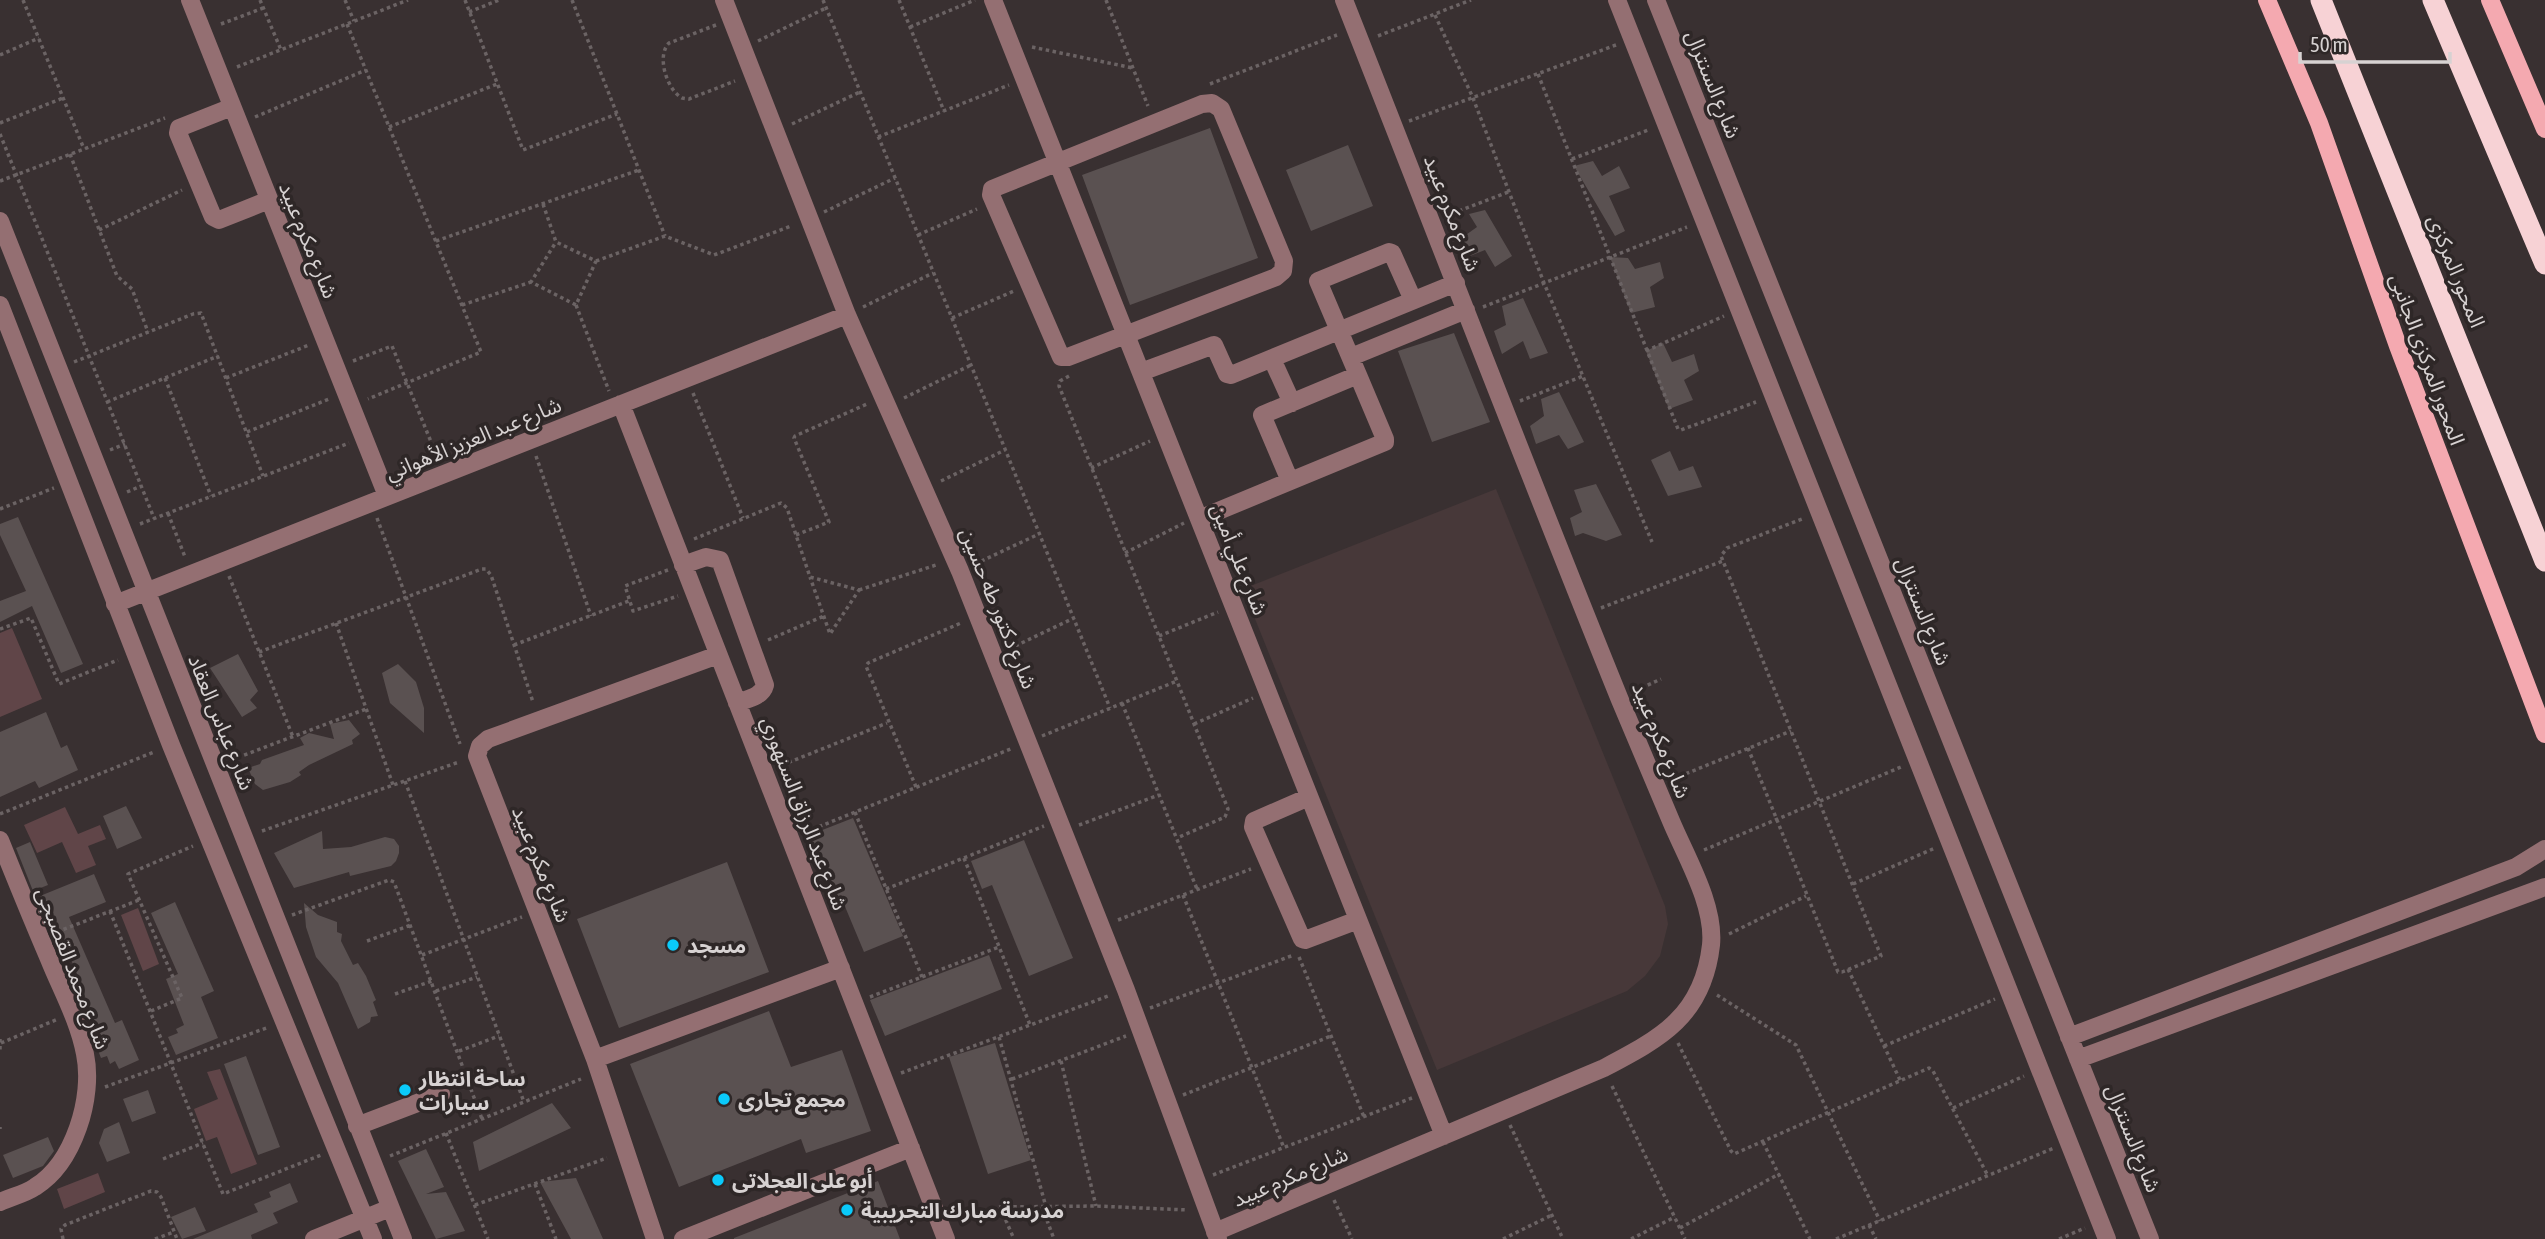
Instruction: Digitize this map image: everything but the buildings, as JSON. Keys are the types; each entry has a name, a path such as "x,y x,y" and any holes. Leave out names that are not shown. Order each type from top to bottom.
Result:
{"highway":[{"name":"المحور المركزى","path":"2321,0 2545,561"},
{"path":"2433,0 2545,264"}],"main road":[{"name":"المحور المركزى الجانبى","path":"2267,0 2319,123 2398,346 2545,734"},
{"path":"2490,0 2545,129"}],"street":[{"name":"شارع مكرم عبيد","path":"190,0 364,438 379,499"},
{"name":"شارع دكتور طه حسين","path":"724,0 847,315 978,615 1126,990 1216,1236"},
{"name":"شارع علي أمين","path":"993,0 1444,1136"},
{"name":"شارع مكرم عبيد","path":"1216,1236 1327,1185 1604,1068 1643,1047 1671,1029 1689,1009 1702,986 1711,943 1706,903 1619,698 1344,0"},
{"path":"1617,0 2107,1239"},
{"name":"شارع السنترال","path":"1656,0 2150,1239"},
{"path":"1212,103 1221,109 1284,261 1283,271 1276,277 1126,335 1068,357 1060,357 990,192 995,187 1057,161 1202,104 1212,103"},
{"path":"236,115 178,130 216,220 269,200"},
{"name":"شارع عباس العقاد","path":"0,221 403,1239"},
{"path":"1198,518 1385,442 1318,281 1391,252 1413,300"},
{"path":"1140,372 1214,345 1228,375 1456,283"},
{"path":"0,305 4,326 171,745 373,1239"},
{"path":"1351,357 1467,311"},
{"path":"4,326 37,313"},
{"name":"شارع عبد العزيز الأهواني","path":"115,604 847,315"},
{"path":"1272,359 1292,403"},
{"path":"1290,481 1262,417 1358,375"},
{"name":"شارع عبد الرزاق السنهوري","path":"618,405 694,591 944,1234"},
{"path":"683,565 705,557 720,560 765,685 764,690 757,695 737,703"},
{"path":"471,757 488,739 719,655"},
{"name":"شارع مكرم عبيد","path":"471,757 537,912 597,1066 655,1239"},
{"path":"1309,797 1252,824 1302,939 1358,920"},
{"name":"شارع محمد القصبجى","path":"0,840 85,1053 86,1094 76,1133 55,1168 35,1187 0,1202"},
{"path":"2069,1037 2516,867 2545,849"},
{"path":"2078,1059 2545,887"},
{"path":"597,1066 841,968"},
{"path":"357,1126 441,1094"},
{"path":"683,1239 911,1148"},
{"path":"314,1239 390,1208"}],"path":[{"path":"23,0 84,149"},
{"path":"260,0 281,50"},
{"path":"345,0 354,21"},
{"path":"219,74 408,0"},
{"path":"465,0 524,151 617,114"},
{"path":"470,12 499,0"},
{"path":"572,0 665,236"},
{"path":"822,0 1110,708"},
{"path":"899,0 944,111"},
{"path":"910,27 975,0"},
{"path":"1106,0 1149,108"},
{"path":"1361,43 1471,0"},
{"path":"202,31 263,8"},
{"path":"742,48 826,8"},
{"path":"1434,15 1473,98 1544,283 1652,542"},
{"path":"731,19 669,43 664,48 662,62 676,95 689,99 753,75"},
{"path":"247,432 407,383 481,352 347,24"},
{"path":"0,55 39,38"},
{"path":"1394,127 1632,39"},
{"path":"1009,42 1133,68"},
{"path":"236,115 366,70"},
{"path":"1538,74 1676,426 1681,430 1774,395"},
{"path":"878,137 1024,79"},
{"path":"389,127 497,84"},
{"path":"775,131 860,93"},
{"path":"0,123 63,98"},
{"path":"0,181 175,114"},
{"path":"1572,159 1666,123"},
{"path":"0,134 154,518"},
{"path":"70,154 117,276 132,289 148,332"},
{"path":"436,242 639,170"},
{"path":"543,204 556,242 596,261 665,236 714,255 809,219 895,178"},
{"path":"99,230 198,182"},
{"path":"1432,221 1508,192"},
{"path":"918,235 994,202"},
{"path":"1467,311 1704,220"},
{"path":"462,305 531,282 556,242"},
{"path":"576,305 596,261"},
{"path":"847,315 933,273"},
{"path":"531,282 576,305 618,405"},
{"path":"951,318 1028,285"},
{"path":"1646,351 1740,309"},
{"path":"59,369 197,312 201,313 263,476"},
{"path":"226,378 324,339"},
{"path":"336,368 391,346 444,474"},
{"path":"107,402 218,356"},
{"path":"796,535 829,522 795,436 885,402 971,365"},
{"path":"1074,374 1059,381 1059,387 1229,812 1225,817 1177,838"},
{"path":"1505,407 1583,376"},
{"path":"165,378 211,496"},
{"path":"687,378 743,518"},
{"path":"1091,468 1165,435"},
{"path":"122,530 364,438"},
{"path":"530,440 591,616"},
{"path":"924,489 1005,450"},
{"path":"0,509 68,482"},
{"path":"243,837 471,757 406,597 379,499"},
{"path":"676,547 781,503 787,508 830,634 859,590"},
{"path":"1748,748 1836,970 1839,973 1849,970 1882,955 1721,556 1727,548 1821,512"},
{"path":"168,513 192,573"},
{"path":"1125,552 1198,518"},
{"path":"810,577 859,590 958,565 1039,534"},
{"path":"223,561 293,737"},
{"path":"1586,614 1723,561"},
{"path":"683,565 625,586 629,601 635,612 694,591"},
{"path":"259,652 486,569 491,575 540,720"},
{"path":"514,645 629,601"},
{"path":"1159,636 1233,606"},
{"path":"916,787 887,723 866,668 867,664 978,615"},
{"path":"751,647 824,616"},
{"path":"0,629 31,618 59,684 135,653"},
{"path":"994,657 1073,618"},
{"path":"336,623 393,785"},
{"path":"1619,698 1661,679"},
{"path":"790,839 1177,681"},
{"path":"1194,724 1268,691"},
{"path":"1122,703 1197,889"},
{"path":"215,766 366,709"},
{"path":"764,772 887,723"},
{"path":"1656,786 1791,731"},
{"path":"0,814 171,745"},
{"path":"1686,857 1918,760"},
{"path":"405,781 524,1102"},
{"path":"886,889 964,858 1159,795"},
{"path":"855,812 922,977"},
{"path":"151,1011 182,998 128,874 209,839"},
{"path":"1853,884 1950,842"},
{"path":"964,858 1030,1025"},
{"path":"1101,926 1258,866"},
{"path":"277,920 392,880 396,883 482,1119"},
{"path":"1183,895 1283,1148"},
{"path":"1711,943 1807,895"},
{"path":"40,938 139,900"},
{"path":"110,911 224,1195 336,1149"},
{"path":"422,955 537,912"},
{"path":"367,941 411,925"},
{"path":"854,1003 999,947"},
{"path":"1011,1080 1061,1061 1218,983 1298,953 1364,1117"},
{"path":"1849,970 1900,1080"},
{"path":"436,991 478,977"},
{"path":"395,994 432,981"},
{"path":"1702,986 1796,1045 1880,1221"},
{"path":"884,1079 1126,990"},
{"path":"1884,1046 2010,992"},
{"path":"0,1050 1,1041 71,1014"},
{"path":"86,1094 284,1021"},
{"path":"1671,1029 1732,1153 1737,1154 1926,1068 1931,1069 1989,1176"},
{"path":"458,1051 499,1035"},
{"path":"1167,1101 1331,1036"},
{"path":"999,1037 1054,1239"},
{"path":"1061,1061 1096,1206"},
{"path":"372,1163 524,1102 597,1066"},
{"path":"1604,1068 1685,1239"},
{"path":"1953,1108 2040,1069"},
{"path":"1197,1181 1427,1093"},
{"path":"1503,1111 1563,1239"},
{"path":"446,1133 488,1239"},
{"path":"1763,1142 1810,1239"},
{"path":"1836,1239 2069,1142"},
{"path":"163,1159 203,1143"},
{"path":"475,1205 626,1151"},
{"path":"1680,1227 1779,1174"},
{"path":"535,1184 556,1239"},
{"path":"1327,1185 1352,1239"},
{"path":"63,1239 61,1229 65,1225 151,1191 157,1192 161,1197 177,1239"},
{"path":"944,1234 1000,1207 1096,1206 1207,1210"},
{"path":"1000,1207 1014,1239"},
{"path":"1503,1239 1552,1215"},
{"path":"1632,1239 1675,1217"},
{"path":"2059,1239 2100,1222"},
{"path":"1869,1225 1876,1239"},
{"path":"155,1239 174,1232"}],"shaded area":[{"path":"1496,489 1665,906 1668,924 1660,956 1645,976 1627,991 1437,1070 1243,589"},
{"path":"12,628 42,699 0,717 0,633"},
{"path":"65,807 78,834 100,825 106,839 88,846 96,865 76,873 62,842 37,853 24,825"},
{"path":"138,908 159,964 143,971 121,915"},
{"path":"220,1069 257,1164 231,1174 217,1137 206,1141 194,1109 218,1099 207,1072"},
{"path":"98,1173 105,1192 64,1209 57,1189"}],"place":[{"name":"مسجد","path":"673,945"},
{"name":"ساحة انتظار سيارات","path":"405,1090"},
{"name":"مجمع تجارى","path":"724,1099"},
{"name":"أبو على العجلاتى","path":"718,1180"},
{"name":"مدرسة مبارك التجريبية","path":"847,1210"}]}
